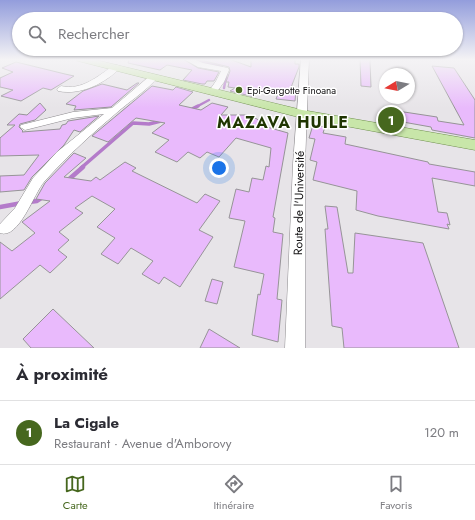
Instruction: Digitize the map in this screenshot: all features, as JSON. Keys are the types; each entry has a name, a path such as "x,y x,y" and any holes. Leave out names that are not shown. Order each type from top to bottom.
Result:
{"main road":[{"path":"147,75 302,114 475,145"}],"street":[{"path":"61,89 65,91 83,88 103,75"},
{"path":"213,91 220,82 222,75"},
{"name":"Route de l'Université","path":"295,348 304,75"},
{"path":"5,229 20,212 38,181 61,155 154,77"},
{"path":"25,127 73,114 115,110"}],"building":[{"path":"6,75 74,76 51,90 43,88 21,101 1,96 13,90 0,87 0,78"},
{"path":"187,75 217,75 214,81 207,81 205,84 183,80"},
{"path":"228,75 296,75 290,90 296,91 295,101 276,99 278,94 259,90 254,97 230,91 235,88 228,87 229,82 226,82"},
{"path":"361,75 371,75 371,87 361,86"},
{"path":"437,75 459,75 475,100 475,138 432,130 431,127 403,122 404,125 385,122 384,111 391,113 391,110 437,117 438,121 464,125"},
{"path":"139,83 111,107 74,110 76,106 66,104 83,91 102,84 127,90"},
{"path":"152,86 173,90 176,87 193,92 179,105 201,110 212,103 228,107 221,115 246,115 257,119 267,127 288,133 273,217 275,218 273,232 283,234 277,299 282,300 278,342 252,335 258,294 260,295 264,274 234,267 245,221 229,218 236,189 249,192 252,178 263,180 266,166 269,167 271,148 236,138 219,157 207,152 200,158 188,152 177,162 155,152 169,140 152,133 165,123 136,118 108,142 92,136"},
{"path":"40,103 46,110 35,120 20,124 19,127 23,131 22,132 60,129 62,125 66,124 68,121 99,116 80,132 74,130 64,145 32,177 24,190 0,192 0,176 24,175 39,155 0,156 0,138 15,125 7,125 19,114 27,115"},
{"path":"313,125 325,127 323,133 346,137 345,144 428,162 429,164 475,172 475,186 432,178 438,212 447,213 450,225 447,224 449,229 378,216 356,210 357,191 313,180 317,162 310,160 315,139 309,138"},
{"path":"74,153 86,158 64,177 91,181 96,177 100,180 125,162 136,168 132,171 197,203 205,194 220,201 199,230 213,237 180,287 164,277 159,284 142,274 153,261 131,248 118,264 101,254 115,238 97,227 115,209 92,196 75,208 83,213 59,232 69,240 58,250 67,257 50,273 40,265 0,299 0,242 12,251 35,233 22,222 50,201 36,199 45,183"},
{"path":"325,206 337,207 348,273 353,273 355,233 423,243 459,348 344,348 342,328 332,326 325,229 328,229"},
{"path":"212,279 223,282 217,304 205,301"},
{"path":"53,309 94,348 31,348 23,339"},
{"path":"209,329 240,348 200,348"}],"waterway":[{"path":"224,88 226,75"},
{"path":"196,107 209,100"},
{"path":"190,110 196,107"},
{"path":"81,168 133,123 149,124 161,121"},
{"path":"67,181 83,167"},
{"path":"29,202 37,201 43,197"},
{"path":"0,207 22,203"}],"place":[{"name":"Epi-Gargotte Finoana","path":"239,90"},
{"name":"La Cigale","path":"391,120"}],"district":[{"name":"MAZAVA HUILE","path":"283,122"}]}
